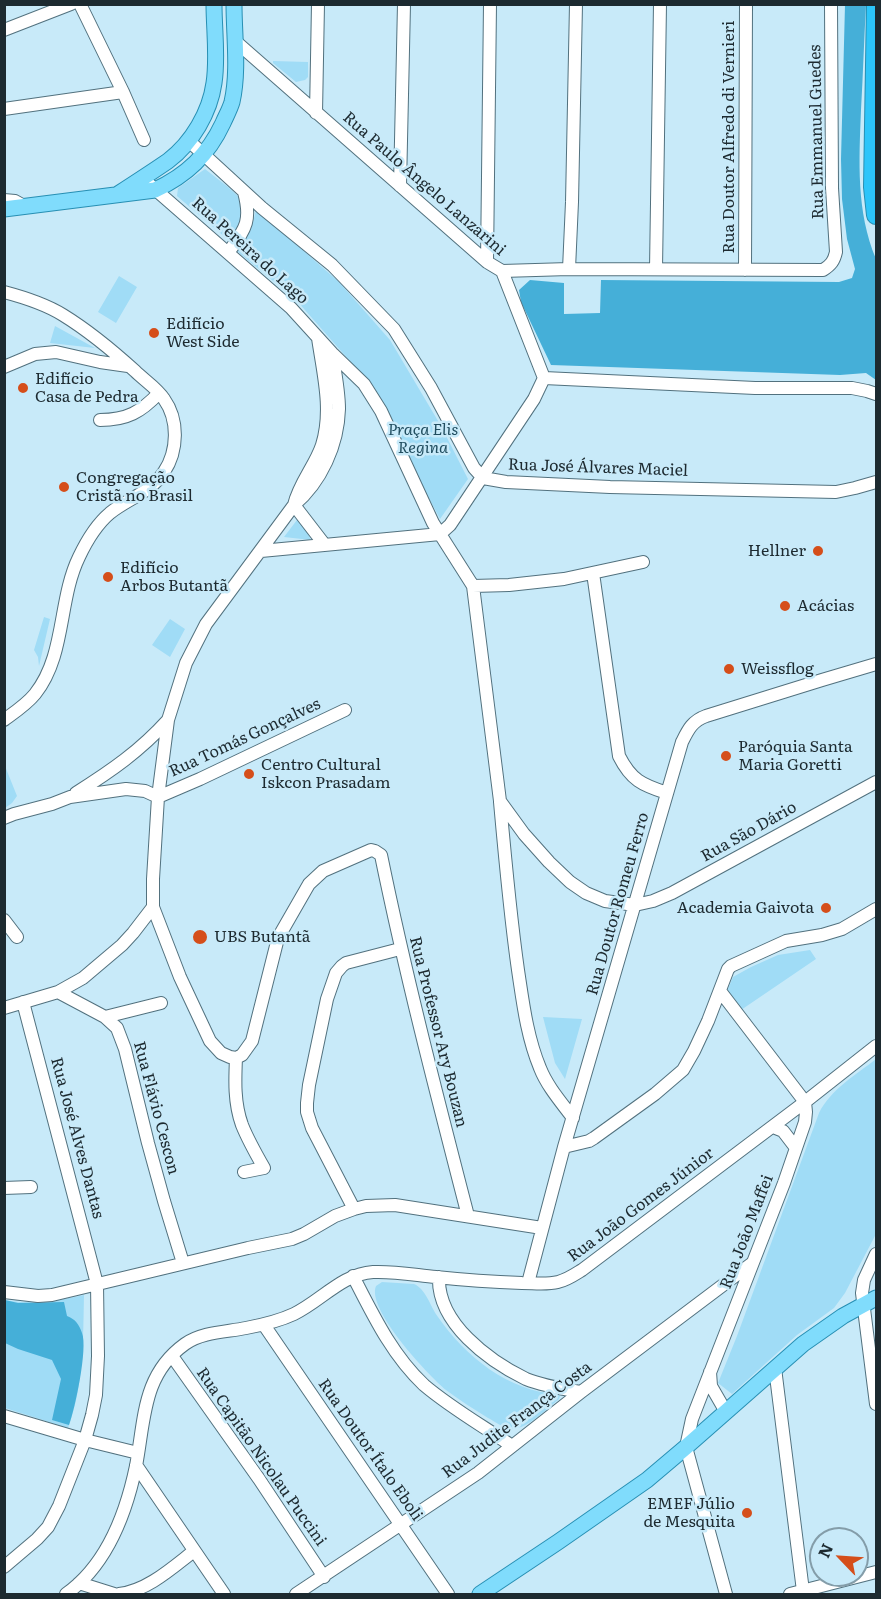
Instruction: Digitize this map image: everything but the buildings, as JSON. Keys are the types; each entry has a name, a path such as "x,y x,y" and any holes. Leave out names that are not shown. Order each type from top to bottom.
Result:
{"highway":[{"path":"876,4 873,187 876,215"}],"main road":[{"path":"117,195 170,160 189,141 203,118 213,93 215,80 214,4"},
{"path":"4,209 156,190 175,181 204,155 217,136 232,104 235,79 234,4"},
{"path":"480,1594 647,1480 822,1329 872,1299"}],"street":[{"path":"4,30 71,4"},
{"path":"80,4 144,140"},
{"path":"316,113 318,4"},
{"path":"400,186 404,4"},
{"path":"487,262 490,4"},
{"path":"569,269 576,4"},
{"path":"656,269 660,4"},
{"name":"Rua Doutor Alfredo di Vernieri","path":"745,270 746,4"},
{"name":"Rua Emmanuel Guedes","path":"831,4 832,188 836,252 834,260"},
{"name":"Rua Paulo Ângelo Lanzarini","path":"234,40 487,262 502,271 823,270 834,260"},
{"path":"4,109 123,92"},
{"path":"189,141 262,208 333,264 394,329 431,388 474,468 483,478"},
{"name":"Rua Pereira do Lago","path":"142,178 291,308 364,384 381,411 429,515 473,586"},
{"path":"228,253 248,220 249,209 244,191"},
{"path":"4,200 15,201 24,206"},
{"path":"261,551 440,534 450,525 534,399 544,378 502,271"},
{"path":"4,292 22,296 62,314 103,344 164,398 175,425 174,447 164,471 150,488 111,512 90,537 70,579 52,664 37,692 28,702 4,720"},
{"path":"294,505 297,493 321,445 325,427 326,389 318,338"},
{"path":"4,367 35,354 56,351 100,362 129,366"},
{"path":"244,1172 264,1168 247,1136 238,1112 235,1082 236,1058 221,1053 210,1041 180,977 153,907 159,797 168,720 186,663 201,633 228,594 294,505 307,494 328,458 333,445 339,409 332,353"},
{"path":"544,378 755,388 852,388 876,394"},
{"path":"100,420 127,417 146,406 159,393"},
{"name":"Rua José Álvares Maciel","path":"483,478 506,482 610,487 836,492 876,482"},
{"path":"294,505 324,544"},
{"path":"573,1118 544,1077 530,1038 523,1008 473,586 520,584 593,573 643,562"},
{"path":"593,573 619,756 631,775 640,783 668,793"},
{"name":"Rua Doutor Romeu Ferro","path":"528,1283 564,1147 682,742 691,725 697,719 876,664"},
{"name":"Rua Tomás Gonçalves","path":"159,797 345,710"},
{"path":"4,818 70,797 115,769 150,740 168,720"},
{"name":"Rua São Dário","path":"635,904 653,901 672,893 876,782"},
{"path":"70,797 126,789 159,797"},
{"path":"500,801 524,834 570,882 586,893 605,901 635,904"},
{"name":"Rua Professor Ary Bouzan","path":"236,1058 242,1055 252,1041 278,938 309,884 323,872 371,850 381,855 400,949 468,1216"},
{"path":"4,1008 58,992 83,978 122,945 153,907"},
{"path":"564,1147 594,1138 655,1094 683,1070 708,1021 728,969 734,963 786,941 842,929 876,909"},
{"path":"4,920 16,937"},
{"path":"354,1209 309,1119 307,1103 309,1085 327,999 339,969 346,963 400,949"},
{"path":"720,991 806,1102"},
{"name":"Rua Flávio Cescon","path":"58,992 105,1017 117,1028 125,1049 148,1143 183,1263"},
{"name":"Rua José Alves Dantas","path":"4,1567 37,1539 53,1518 85,1440 96,1395 98,1284 23,1002"},
{"path":"105,1017 161,1003"},
{"name":"Rua João Gomes Júnior","path":"66,1594 96,1565 111,1541 128,1495 150,1389 172,1356 187,1342 201,1337 264,1325 294,1314 353,1276 369,1272 528,1283 557,1282 569,1278 806,1102 876,1046"},
{"name":"Rua João Maffei","path":"686,1447 692,1419 796,1148 805,1122 806,1102"},
{"path":"773,1126 783,1131 796,1148"},
{"path":"4,1188 31,1186"},
{"path":"4,1292 38,1296 52,1295 292,1239 335,1216 366,1206 395,1205 542,1228"},
{"path":"874,1259 862,1293 872,1299 876,1404"},
{"name":"Rua Judite França Costa","path":"296,1594 478,1473 752,1263"},
{"path":"353,1276 375,1320 401,1360 442,1398 512,1446"},
{"path":"439,1277 438,1288 445,1309 452,1321 474,1344 493,1359 526,1379 581,1392"},
{"name":"Rua Doutor Ítalo Eboli","path":"264,1325 448,1594"},
{"name":"Rua Capitão Nicolau Puccini","path":"172,1356 259,1479 324,1577"},
{"path":"775,1368 803,1590"},
{"path":"710,1371 711,1386 726,1412"},
{"path":"4,1416 85,1440 137,1459 194,1551 224,1594"},
{"path":"686,1447 726,1594"},
{"path":"119,1594 142,1588 194,1551"},
{"path":"790,1594 876,1572"},
{"path":"79,1583 114,1594"}],"green space":[{"path":"273,61 308,62 308,77 296,82"},
{"path":"205,169 241,199 243,215 233,236 226,238 177,196 178,188"},
{"name":"Praça Elis Regina","path":"256,209 339,282 390,340 441,426 468,479 440,519 370,384 297,301 237,251 250,231"},
{"path":"119,276 137,287 116,323 98,312"},
{"path":"55,326 95,348 50,343"},
{"path":"300,516 311,540 284,537"},
{"path":"44,617 50,619 39,666 34,650"},
{"path":"170,619 185,629 170,657 152,645"},
{"path":"5,766 17,796 5,808"},
{"path":"810,950 816,959 741,1010 727,991 733,977 751,967 778,955"},
{"path":"543,1017 582,1019 565,1079 555,1063"},
{"path":"876,1059 876,1234 845,1293 834,1308 797,1335 732,1394 718,1383 819,1113 837,1090"},
{"path":"382,1282 418,1286 449,1331 475,1358 522,1387 558,1394 559,1399 531,1421 513,1429 500,1425 461,1401 426,1371 389,1325 375,1296 376,1286"},
{"path":"84,1295 80,1379 68,1428 5,1408 4,1300 45,1302"}],"shaded area":[{"path":"845,5 866,5 860,186 865,223 876,259 876,380 866,373 840,375 551,365 521,302 519,290 530,280 564,283 564,314 600,313 601,280 839,282 852,278 855,269 847,239 842,199"},
{"path":"5,1300 18,1303 64,1302 67,1316 80,1327 83,1341 82,1364 69,1425 52,1420 61,1379 52,1360 5,1343"}],"place":[{"name":"Edifício West Side","path":"154,333"},
{"name":"Edifício Casa de Pedra","path":"23,388"},
{"name":"Congregação Cristã no Brasil","path":"64,487"},
{"name":"Hellner","path":"818,551"},
{"name":"Edifício Arbos Butantã","path":"108,577"},
{"name":"Acácias","path":"785,606"},
{"name":"Weissflog","path":"729,669"},
{"name":"Paróquia Santa Maria Goretti","path":"726,756"},
{"name":"Centro Cultural Iskcon Prasadam","path":"249,774"},
{"name":"Academia Gaivota","path":"826,908"},
{"name":"UBS Butantã","path":"200,937"},
{"name":"EMEF Júlio de Mesquita","path":"747,1513"}]}
